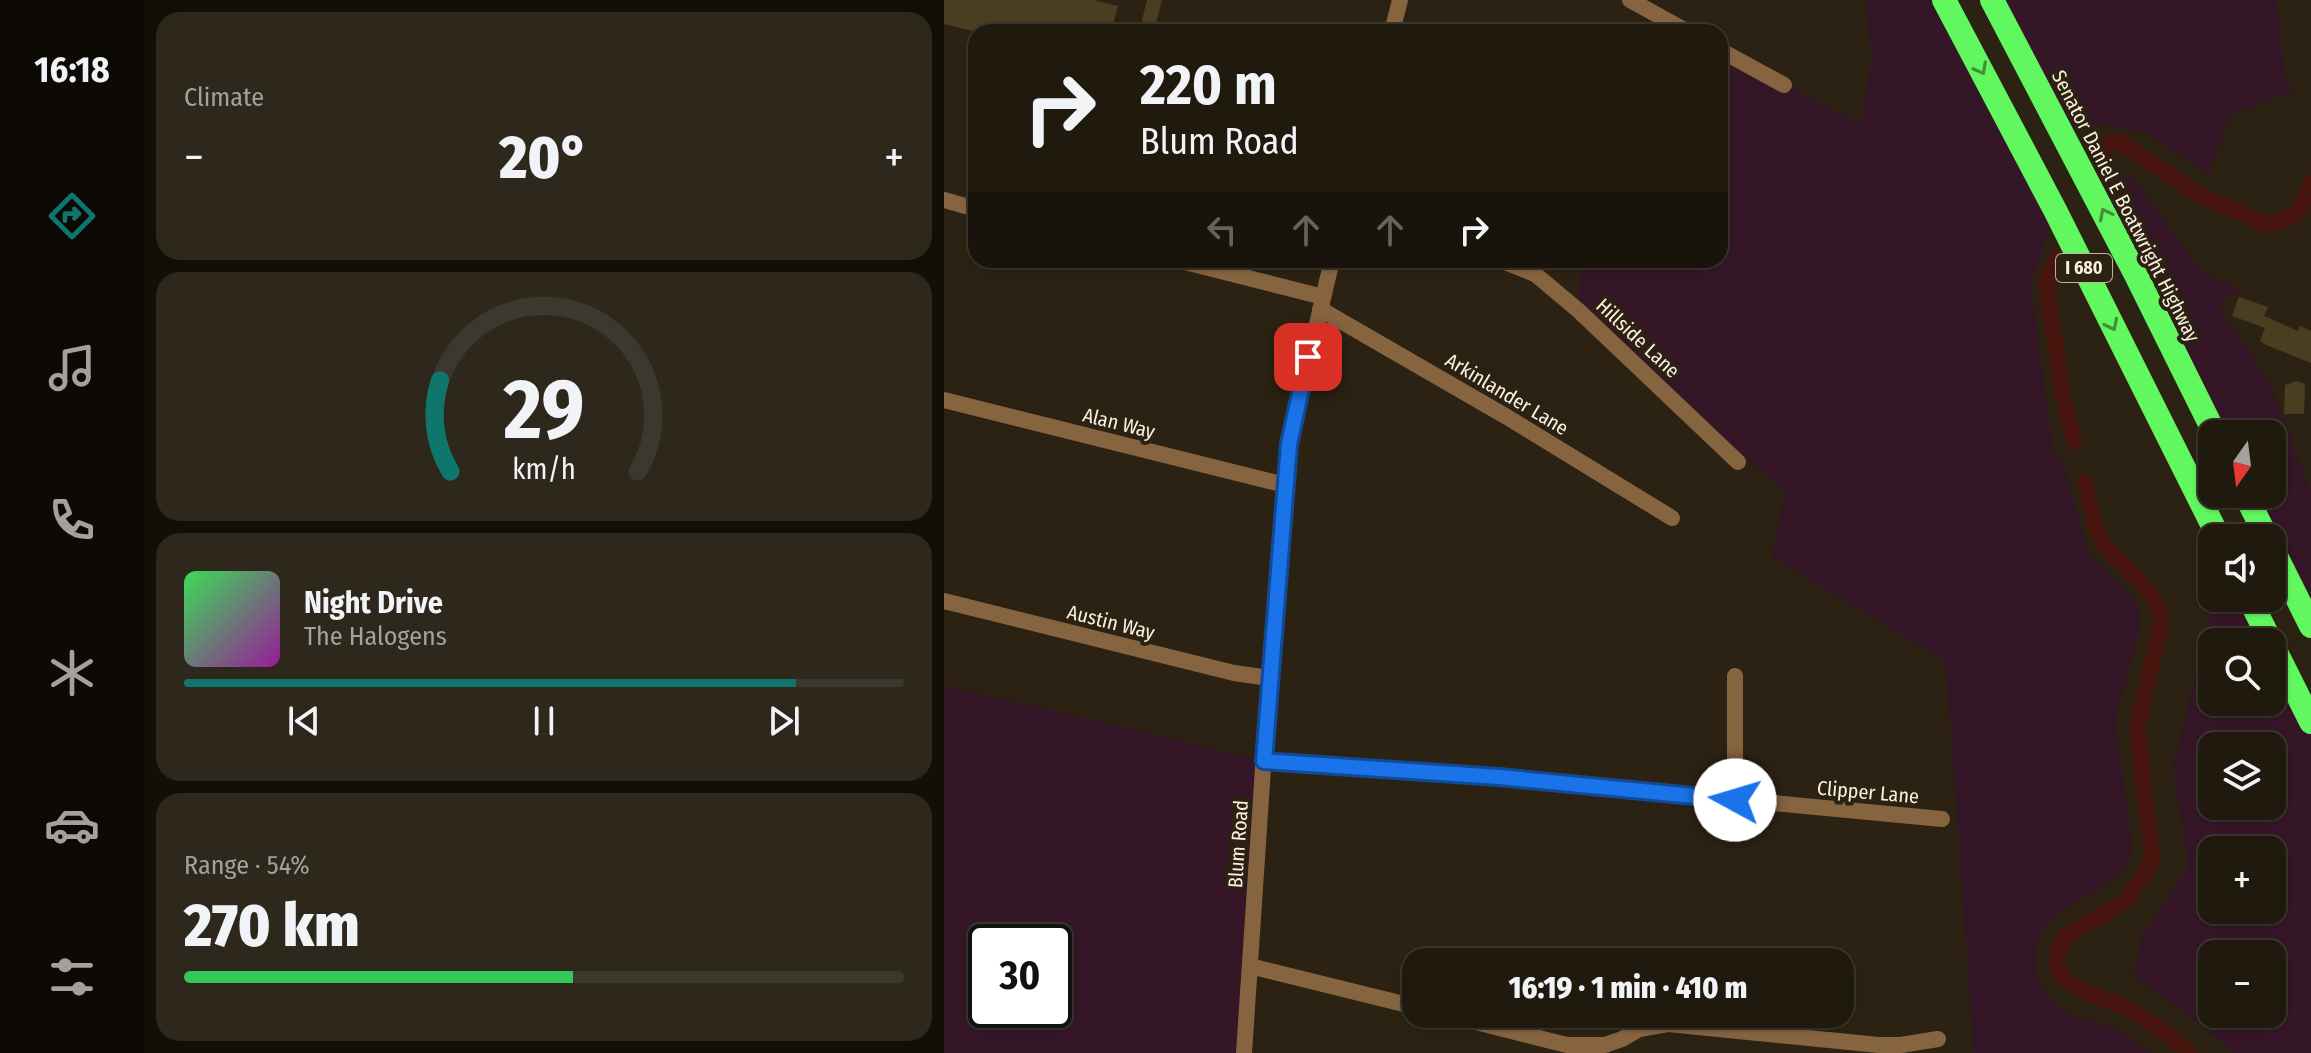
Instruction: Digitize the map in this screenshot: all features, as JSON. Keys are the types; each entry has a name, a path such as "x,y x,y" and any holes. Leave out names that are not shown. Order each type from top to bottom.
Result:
{"highway":[{"name":"I 680","path":"1944,0 2055,210 2212,524"},
{"name":"Senator Daniel E Boatwright Highway","path":"1992,0 2208,420"},
{"path":"2286,576 2311,626"},
{"path":"2286,671 2311,722"}],"street":[{"path":"1394,24 1400,0"},
{"path":"1630,0 1674,24"},
{"path":"1728,54 1784,85"},
{"path":"944,200 968,207"},
{"name":"Arkinlander Lane","path":"1204,268 1321,303 1672,518"},
{"name":"Blum Road","path":"1244,1053 1285,485 1297,405 1330,268"},
{"name":"Hillside Lane","path":"1520,268 1535,274 1579,311 1738,462"},
{"name":"Alan Way","path":"944,400 1285,485"},
{"name":"Austin Way","path":"944,601 1234,673 1269,678"},
{"path":"1735,676 1735,800"},
{"name":"Clipper Lane","path":"1264,761 1499,777 1942,819"},
{"path":"1250,966 1402,1004"},
{"path":"1500,1028 1567,1045 1605,1045 1645,1028"},
{"path":"1705,1028 1902,1049 1938,1039"}],"shaded area":[{"path":"1865,0 1944,0 2055,210 2031,283 2053,453 2062,459 2089,554 2138,602 2140,627 2115,722 2132,846 2128,860 2111,880 2063,910 2044,927 2036,949 2036,971 2045,993 2059,1008 2126,1034 2150,1053 1974,1053 1946,661 1772,557 1785,491 1579,311 1580,268 1728,268 1728,65 1732,57 1861,124 1872,56"},
{"path":"1992,0 2275,0 2283,65 2292,92 2229,115 2209,175 2147,133 2098,124 2065,138"},
{"path":"2131,174 2200,271 2240,289 2218,304 2268,379 2284,420 2208,420 2091,188"},
{"path":"2286,426 2311,492 2311,626 2286,576 2286,524 2260,524 2252,508 2286,508"},
{"path":"2212,612 2256,612 2264,628 2208,628"},
{"path":"2198,666 2198,716 2286,716 2286,672 2311,721 2311,1053 2232,1053 2205,1028 2286,1028 2286,940 2198,940 2198,1023 2133,975 2142,937 2189,866 2173,766"},
{"path":"944,685 1264,761 1244,1053 944,1053"}],"building":[{"path":"944,0 1094,0 1118,6 1113,24 968,24 968,30 944,24"},
{"path":"1147,0 1162,0 1156,24 1141,24"},
{"path":"2239,297 2268,307 2264,316 2298,331 2300,326 2311,331 2311,363 2266,345 2260,341 2265,328 2232,316"},
{"path":"2296,381 2305,384 2304,414 2284,414 2285,385"}],"waterway":[{"path":"2104,152 2107,145 2118,141 2199,195 2266,224 2283,221 2296,212 2311,183"},
{"path":"2057,257 2046,283 2064,402 2074,442"},
{"path":"2085,483 2101,538 2146,588 2159,611 2161,624 2137,727 2152,855 2150,865 2125,902 2064,937 2058,955 2058,968 2065,979 2076,987 2132,1011 2162,1030 2189,1053"}],"route":[{"path":"1308,357 1289,444 1264,761 1499,777 1735,800"}]}
